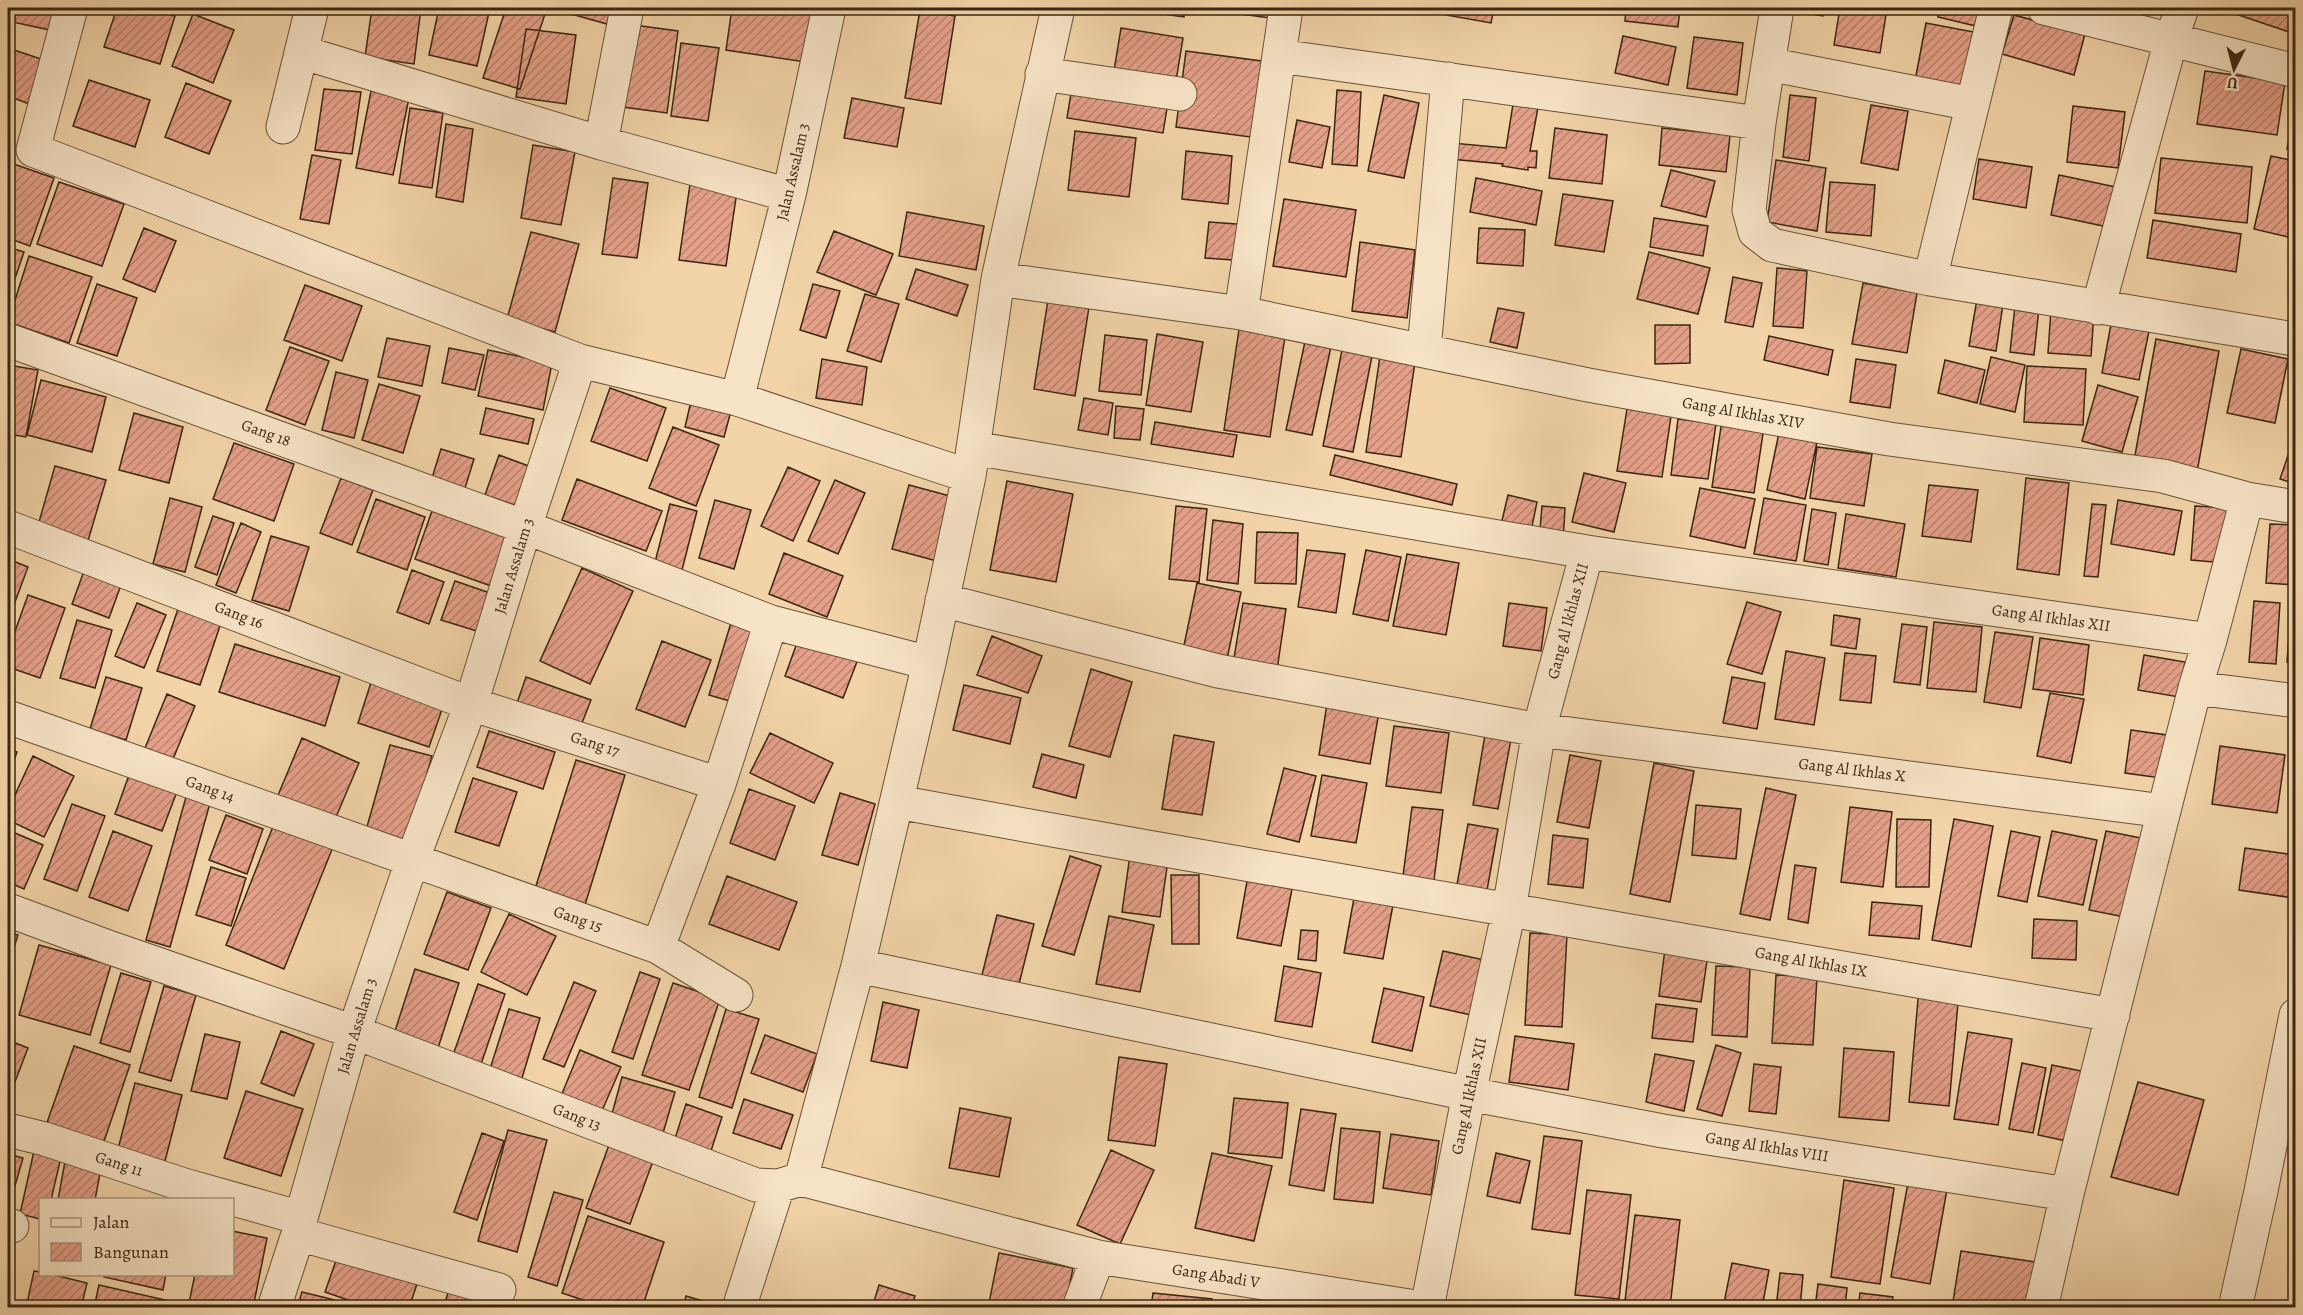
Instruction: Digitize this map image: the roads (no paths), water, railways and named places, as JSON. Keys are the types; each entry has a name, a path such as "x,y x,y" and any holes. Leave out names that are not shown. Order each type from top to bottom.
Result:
{"street":[{"path":"71,8 20,145 580,361 737,399 971,462 1587,552"},
{"path":"283,127 312,8"},
{"path":"601,143 627,8"},
{"name":"Jalan Assalam 3","path":"737,399 789,195 829,8"},
{"path":"739,1308 790,1182 858,966 929,663 971,462 998,279 1058,8"},
{"path":"1241,313 1286,8"},
{"path":"1777,8 1759,123 1749,210 1755,232 1772,245 1930,279 2288,338 2295,336"},
{"path":"1930,279 1996,8"},
{"path":"2044,8 2295,71"},
{"path":"2098,308 2171,40 2182,8"},
{"path":"301,52 601,143 789,195"},
{"path":"1279,56 1759,123"},
{"path":"1768,64 1972,104"},
{"path":"1042,74 1180,94"},
{"path":"1424,350 1448,79"},
{"name":"Gang Al Ikhlas XIV","path":"998,279 1241,313 1588,385 1889,439 2163,476 2247,499 2295,507"},
{"name":"Gang 18","path":"8,340 525,527 771,622 929,663"},
{"name":"Jalan Assalam 3","path":"274,1308 300,1226 354,1032 412,861 471,704 525,527 580,361"},
{"path":"2041,1308 2067,1194 2195,688 2247,499"},
{"name":"Gang 16","path":"8,527 471,704"},
{"name":"Gang Al Ikhlas XII","path":"1427,1308 1469,1094 1509,910 1539,730 1587,552 2210,640"},
{"name":"Gang Al Ikhlas X","path":"942,600 1218,671 1539,730 2164,811"},
{"path":"658,947 719,784 771,622"},
{"path":"2195,688 2295,701"},
{"name":"Gang 17","path":"471,704 719,784"},
{"name":"Gang 14","path":"8,717 412,861"},
{"name":"Gang Al Ikhlas IX","path":"897,802 2113,1015"},
{"name":"Gang 15","path":"412,861 658,947 736,995"},
{"name":"Gang 13","path":"8,910 354,1032 756,1185 790,1182 1098,1257"},
{"name":"Gang Al Ikhlas VIII","path":"858,966 1469,1094 1662,1131 2067,1194"},
{"path":"2235,1308 2261,1191 2295,1015"},
{"name":"Gang 11","path":"8,1130 45,1139 221,1198"},
{"name":"Gang 11","path":"234,1203 499,1290"},
{"path":"1079,1308 1098,1257"},
{"name":"Gang Abadi V","path":"1098,1257 1422,1308"}]}
